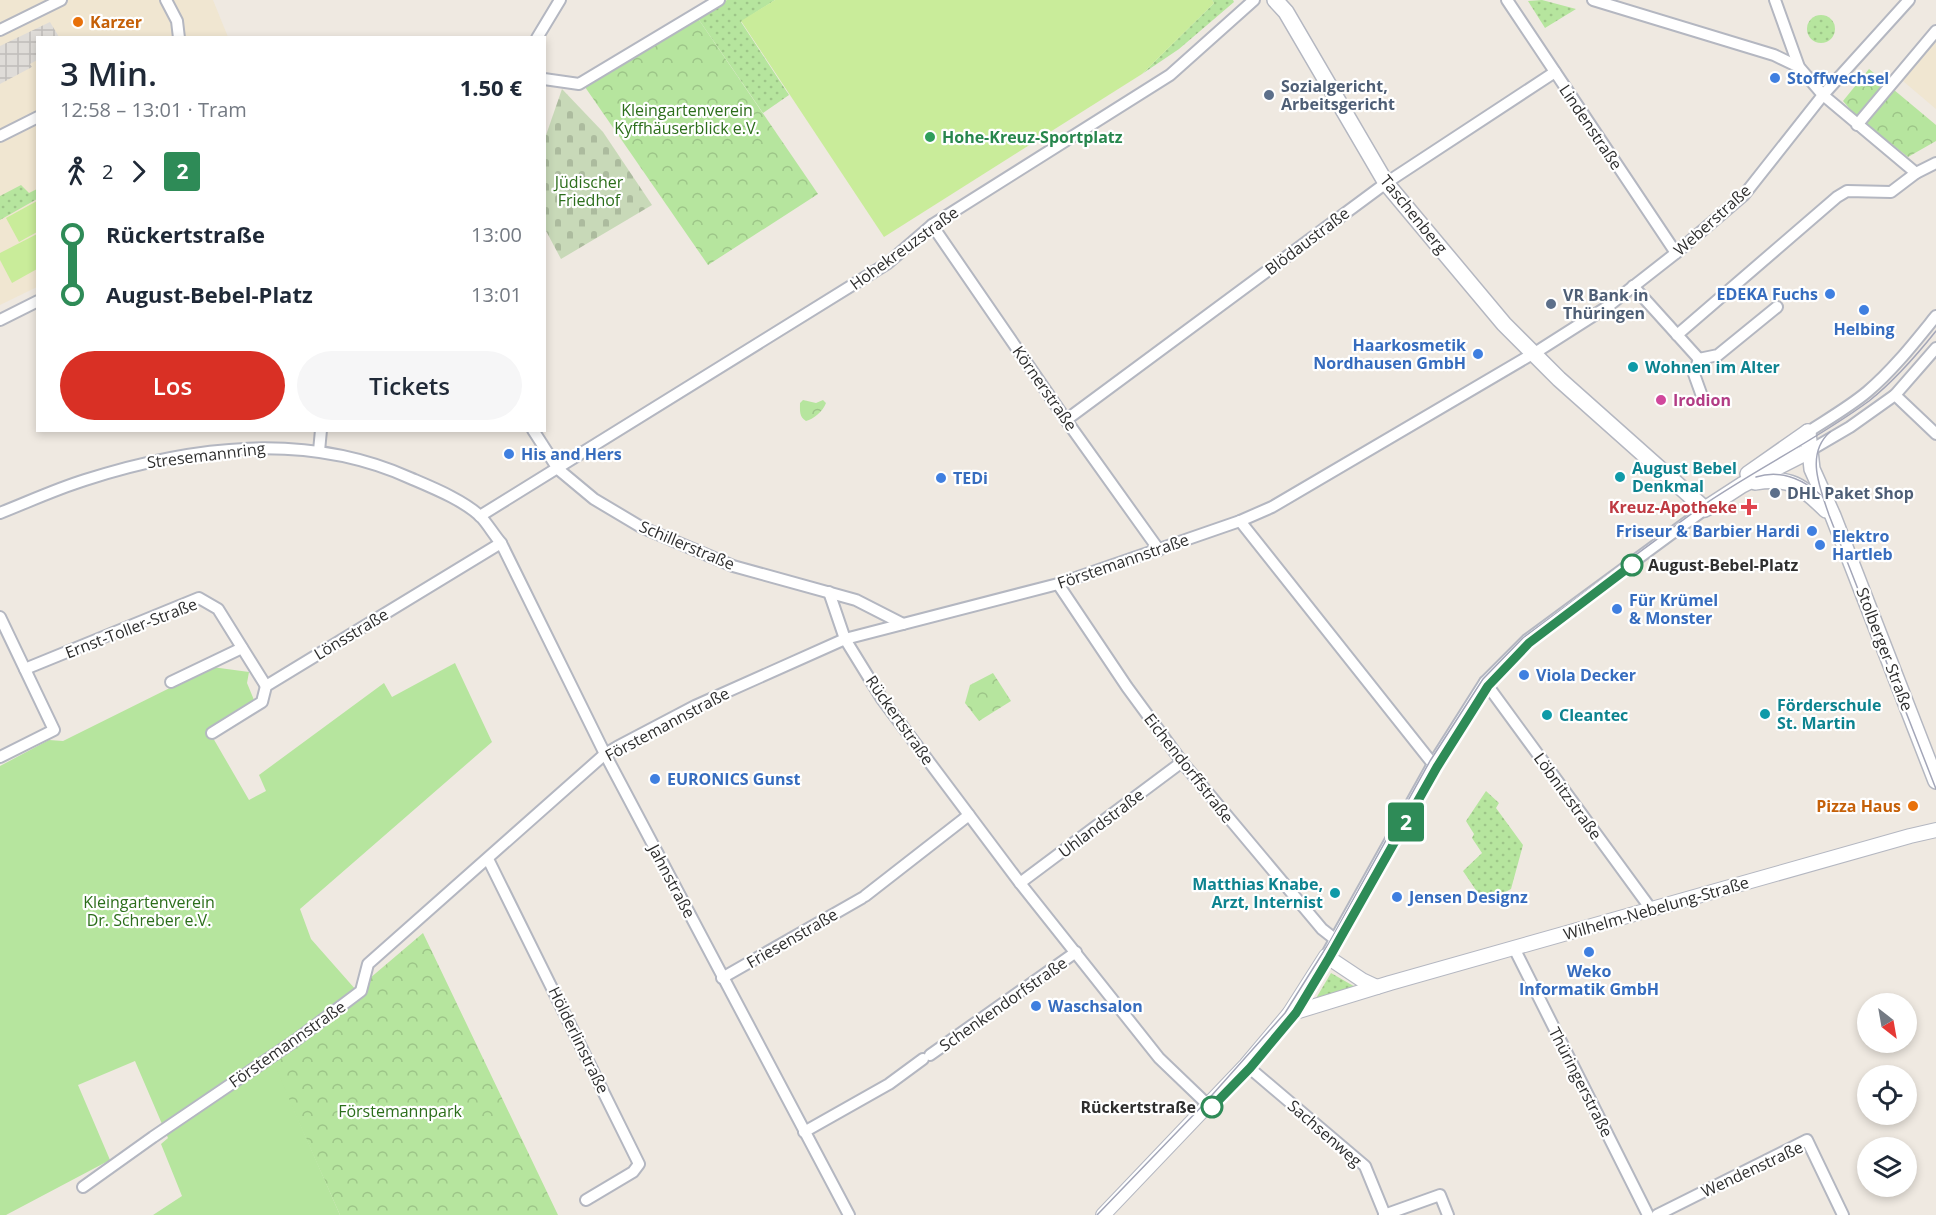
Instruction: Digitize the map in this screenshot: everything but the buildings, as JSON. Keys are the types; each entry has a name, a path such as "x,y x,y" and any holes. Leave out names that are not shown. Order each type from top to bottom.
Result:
{"main road":[{"name":"Taschenberg","path":"1275,0 1286,12 1386,183 1504,324 1532,354"},
{"path":"1532,354 1705,509 1743,484 1809,451"},
{"path":"1743,484 1751,471 1809,432"},
{"name":"Stolberger Straße","path":"1809,432 1812,469 1931,751 1936,781"},
{"name":"Stolberger Straße","path":"1743,484 1774,479 1792,482 1809,493 1833,516"}],"street":[{"path":"0,30 61,0"},
{"path":"166,0 177,21 179,36"},
{"path":"538,36 560,0"},
{"path":"546,79 579,84 719,0"},
{"name":"Hohekreuzstraße","path":"480,516 888,263 932,225 1170,75 1254,0"},
{"name":"Lindenstraße","path":"1507,0 1676,253"},
{"path":"1593,0 1774,56 1798,67"},
{"path":"1775,0 1798,67 1823,95 1917,173"},
{"name":"Weberstraße","path":"1532,354 1607,307 1676,253 1744,195 1823,95 1909,0"},
{"path":"1857,125 1936,31"},
{"name":"Blödaustraße","path":"1066,420 1386,183 1555,72"},
{"path":"0,136 36,118"},
{"path":"1677,335 1837,197 1848,191 1891,192 1917,173 1936,163"},
{"name":"Körnerstraße","path":"932,225 1066,420 1159,550"},
{"path":"1633,286 1699,359"},
{"path":"0,307 3,319 36,303"},
{"path":"1699,359 1719,355 1777,307"},
{"path":"1809,432 1881,380 1936,316"},
{"path":"1809,451 1850,427 1895,395 1936,348"},
{"path":"1433,764 1240,521 1272,507 1532,354"},
{"path":"1699,359 1695,374 1703,399"},
{"path":"1895,395 1936,434"},
{"path":"319,451 321,432"},
{"name":"Schillerstraße","path":"534,432 558,469 594,498 641,527 733,566 856,600 903,624"},
{"name":"Stresemannring","path":"0,513 83,480 137,464 240,448 273,447 319,451 390,469 430,486 465,506 480,516 501,543"},
{"path":"1105,1214 1246,1065 1289,1014 1336,940 1433,764 1485,682 1527,640 1705,509"},
{"name":"Förstemannstraße","path":"83,1187 296,1040 361,991 368,964 605,754 695,706 845,639 1058,584 1240,521"},
{"name":"Lönsstraße","path":"212,733 262,702 266,686 501,543"},
{"name":"Jahnstraße","path":"501,543 605,754 849,1215"},
{"name":"Eichendorffstraße","path":"1058,584 1127,687 1182,762 1322,929 1336,940"},
{"path":"829,592 845,639"},
{"name":"Ernst-Toller-Straße","path":"25,669 199,598 218,609 266,686"},
{"path":"0,617 54,730 0,757"},
{"name":"Rückertstraße","path":"845,639 882,699 1020,883 1159,1058 1208,1105"},
{"path":"171,682 242,648"},
{"name":"Löbnitzstraße","path":"1485,682 1651,909"},
{"name":"Uhlandstraße","path":"1020,883 1182,762"},
{"name":"Friesenstraße","path":"722,978 864,897 969,815"},
{"name":"Wilhelm-Nebelung-Straße","path":"1289,1014 1651,909 1936,830"},
{"name":"Hölderlinstraße","path":"488,859 639,1164 633,1172 586,1200"},
{"name":"Thüringerstraße","path":"1514,948 1648,1215"},
{"name":"Schenkendorfstraße","path":"804,1132 889,1084 1076,952"},
{"path":"1326,956 1362,980 1377,987"},
{"name":"Sachsenweg","path":"1246,1065 1365,1166 1385,1215"},
{"name":"Wendenstraße","path":"1657,1215 1806,1140 1844,1215"},
{"path":"1385,1215 1440,1196 1448,1215"}],"shaded area":[{"path":"0,0 213,0 228,36 36,36 36,287 0,305"},
{"path":"50,22 58,36 36,36 36,61 30,64 32,67 0,84 0,46"},
{"path":"1936,41 1936,109 1903,81"}],"green space":[{"path":"727,0 775,0 741,22 789,95 763,113 697,17"},
{"name":"Hohe-Kreuz-Sportplatz","path":"775,0 1212,0 1214,3 1142,74 884,237 741,21"},
{"path":"1212,0 1233,0 1234,2 1179,49 1142,74 1214,3"},
{"path":"1542,0 1576,9 1545,28 1528,1"},
{"path":"1821,15 1831,19 1835,29 1831,39 1821,43 1811,39 1807,29 1811,19"},
{"name":"Kleingartenverein Kyffhäuserblick e.V.","path":"697,17 818,194 708,265 585,87"},
{"path":"1869,69 1936,125 1936,141 1908,157 1856,116 1843,101"},
{"name":"Jüdischer Friedhof","path":"562,89 603,132 652,205 561,259 546,231 546,135"},
{"path":"21,185 29,193 36,190 36,200 0,220 0,196"},
{"path":"36,202 36,233 19,242 6,218"},
{"path":"36,235 36,270 12,283 0,260 0,253"},
{"path":"803,400 816,403 823,400 826,403 818,414 806,421 800,413 800,403"},
{"name":"Kleingartenverein Dr. Schreber e.V.","path":"455,663 492,742 300,909 311,939 356,990 269,1053 340,1215 153,1215 182,1196 161,1144 168,1138 135,1061 78,1085 110,1160 6,1215 0,1215 0,766 49,740 63,741 212,667 249,672 247,683 254,700 209,731 249,800 266,791 259,775 384,683 392,697"},
{"path":"993,673 1011,701 979,721 965,703 970,685"},
{"path":"1486,791 1499,803 1496,808 1523,845 1511,889 1498,896 1494,895 1484,902 1463,871 1482,853 1472,838 1474,834 1466,821"},
{"name":"Förstemannpark","path":"423,933 558,1215 340,1215 268,1053 356,990"},
{"path":"1331,973 1357,988 1315,1000"}],"tram line":[{"path":"1097,1215 1205,1103 1285,1013 1329,943 1430,761 1483,679 1523,638 1702,506 1828,429 1869,401 1904,368 1936,331"},
{"path":"1830,432 1822,441 1816,461 1822,494 1936,789"},
{"path":"1756,477 1784,475 1801,481 1824,498"},
{"name":"2","path":"1212,1107 1250,1068 1296,1013 1437,767 1488,686 1529,643 1632,565"},
{"path":"1233,1085 1296,1013 1310,990"}],"place":[{"name":"Karzer","path":"78,22"},
{"name":"Stoffwechsel","path":"1775,78"},
{"name":"Sozialgericht, Arbeitsgericht","path":"1269,95"},
{"name":"Hohe-Kreuz-Sportplatz","path":"930,137"},
{"name":"EDEKA Fuchs","path":"1830,294"},
{"name":"VR Bank in Thüringen","path":"1551,304"},
{"name":"Helbing","path":"1864,310"},
{"name":"Haarkosmetik Nordhausen GmbH","path":"1478,354"},
{"name":"Wohnen im Alter","path":"1633,367"},
{"name":"Irodion","path":"1661,400"},
{"name":"His and Hers","path":"509,454"},
{"name":"August Bebel Denkmal","path":"1620,477"},
{"name":"TEDi","path":"941,478"},
{"name":"DHL Paket Shop","path":"1775,493"},
{"name":"Kreuz-Apotheke","path":"1749,507"},
{"name":"Friseur & Barbier Hardi","path":"1812,531"},
{"name":"Elektro Hartleb","path":"1820,545"},
{"name":"August-Bebel-Platz","path":"1632,565"},
{"name":"Für Krümel & Monster","path":"1617,609"},
{"name":"Viola Decker","path":"1524,675"},
{"name":"Förderschule St. Martin","path":"1765,714"},
{"name":"Cleantec","path":"1547,715"},
{"name":"EURONICS Gunst","path":"655,779"},
{"name":"Pizza Haus","path":"1913,806"},
{"name":"Matthias Knabe, Arzt, Internist","path":"1335,893"},
{"name":"Jensen Designz","path":"1397,897"},
{"name":"Weko Informatik GmbH","path":"1589,952"},
{"name":"Waschsalon","path":"1036,1006"},
{"name":"Rückertstraße","path":"1212,1107"}]}
